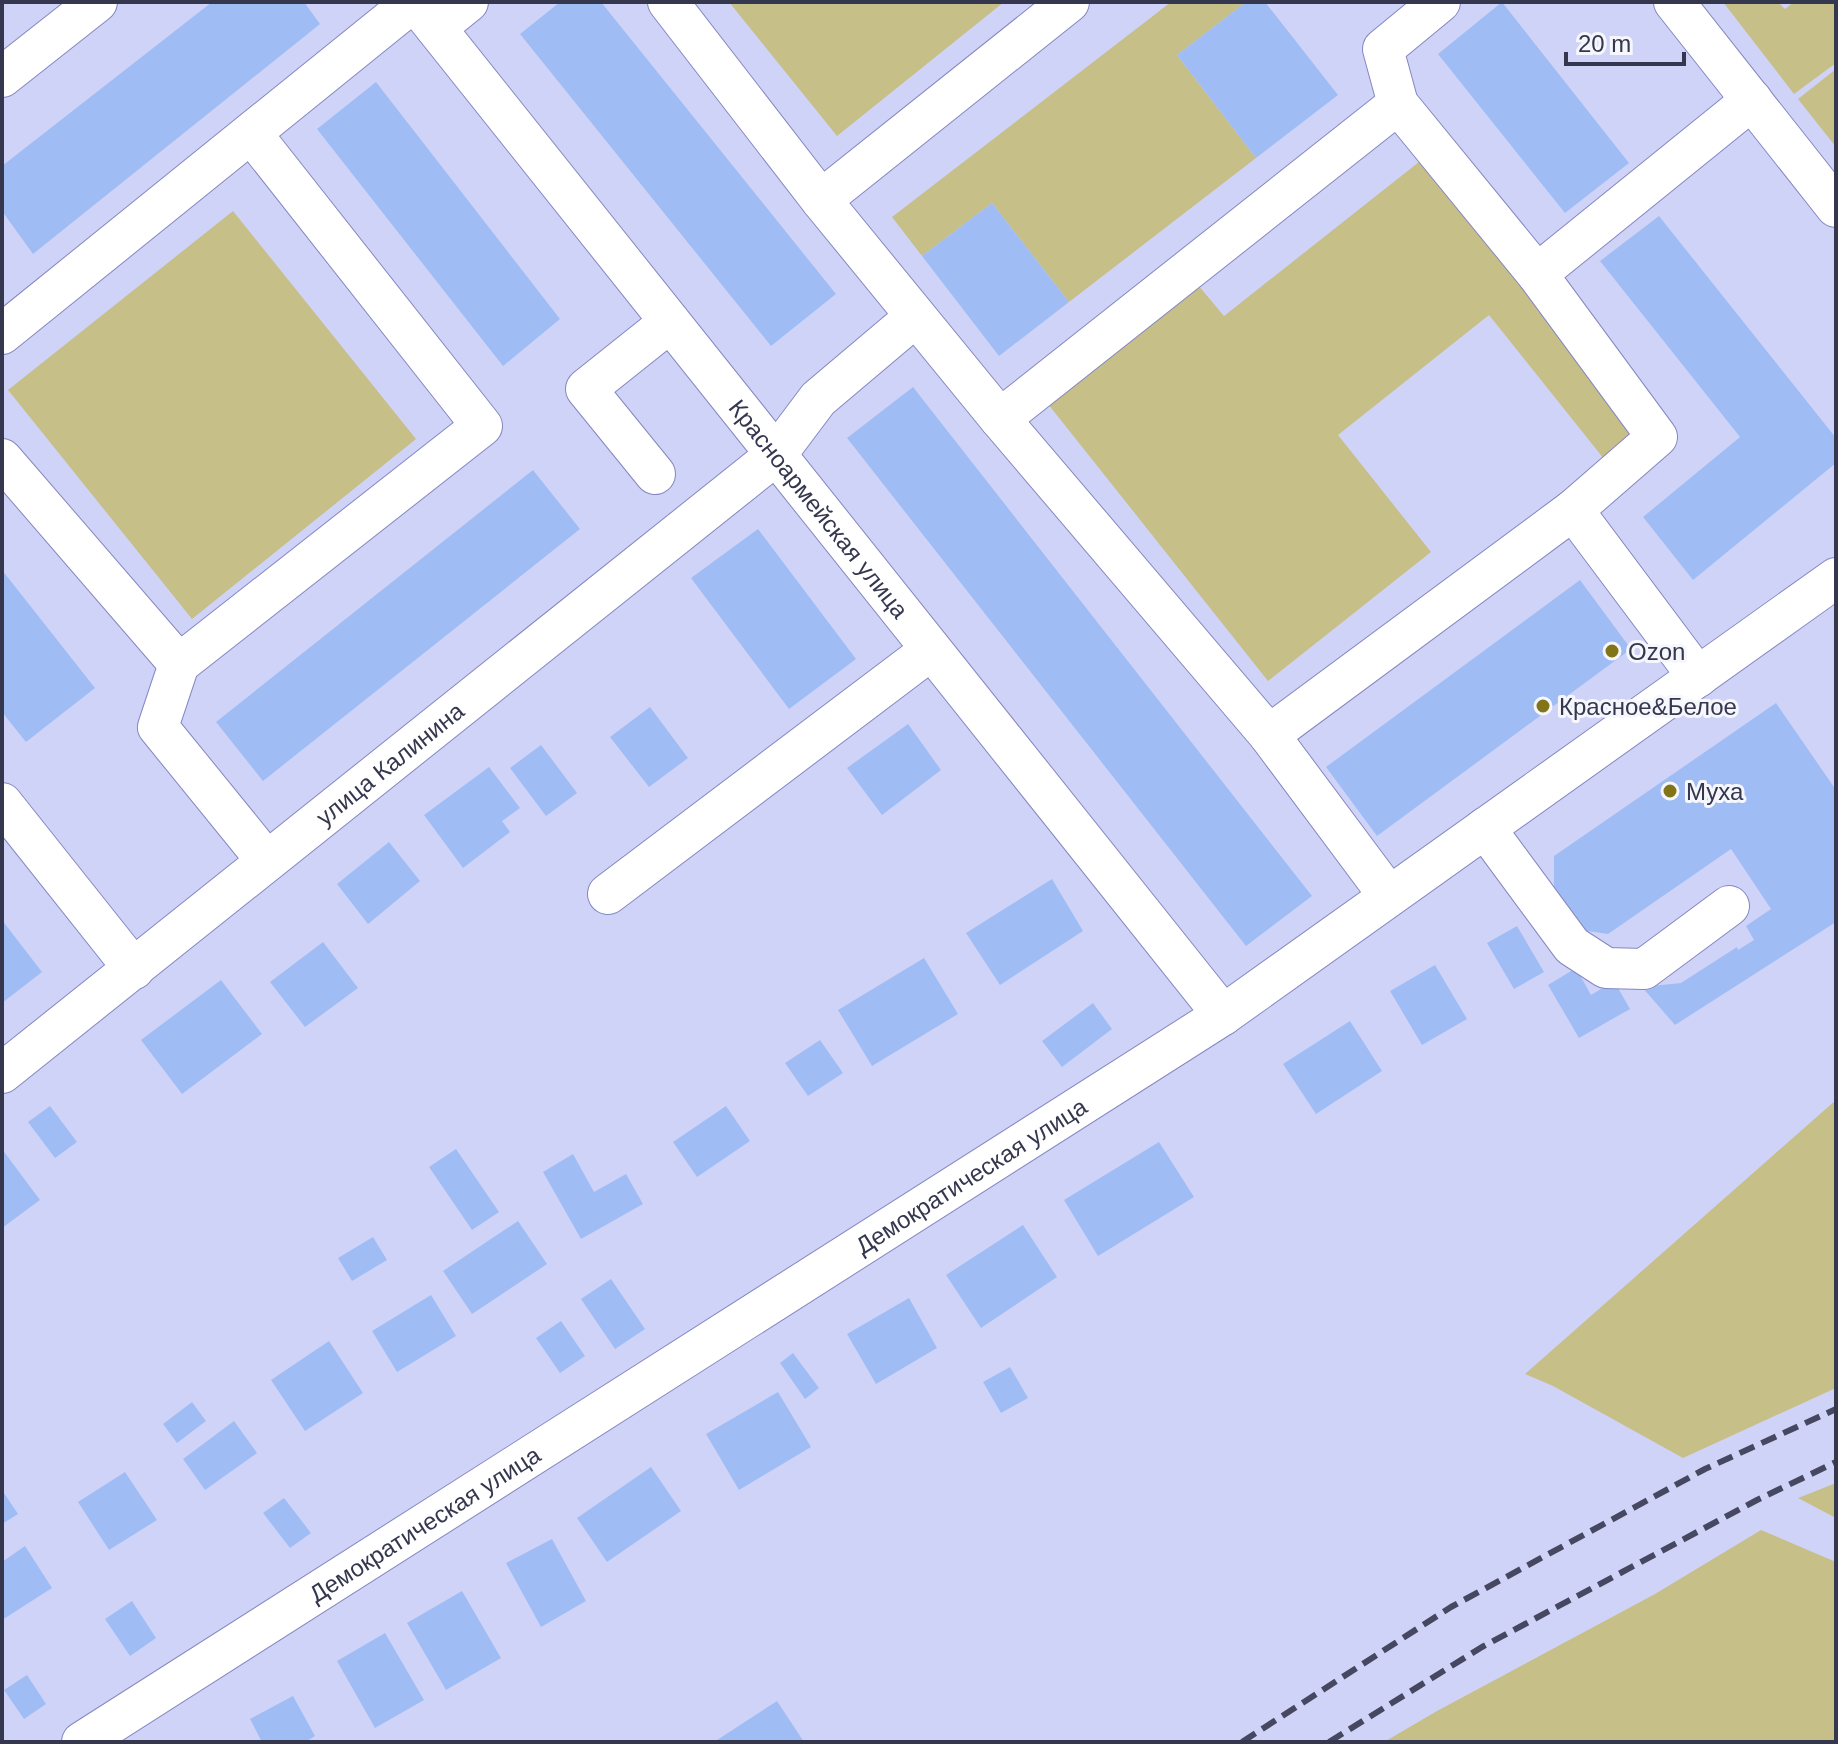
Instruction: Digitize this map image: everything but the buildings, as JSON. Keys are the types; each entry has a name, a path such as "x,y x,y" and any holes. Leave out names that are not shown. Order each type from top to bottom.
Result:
{"street":[{"path":"2,334 251,133 421,11 468,2"},
{"path":"668,2 915,317 1269,735 1389,896"},
{"path":"821,200 1069,2"},
{"path":"1269,735 1573,510 1657,437 1537,274 1398,104 1383,49 1440,2"},
{"path":"1674,2 1836,207"},
{"path":"2,77 91,4"},
{"name":"Красноармейская улица","path":"421,11 1223,1015"},
{"path":"1537,274 1752,100"},
{"path":"1000,419 1398,104"},
{"path":"251,133 482,426 179,664 158,727 266,860"},
{"name":"улица Калинина","path":"2,1073 776,455 818,399 915,317"},
{"path":"655,474 586,389 670,322"},
{"path":"2,459 179,664"},
{"path":"1573,510 1698,677"},
{"name":"Демократическая улица","path":"82,1742 1223,1015 1836,578"},
{"path":"608,894 931,650"},
{"path":"7,819 134,969"},
{"path":"1485,828 1572,946 1606,968 1644,969 1729,906"}],"shaded area":[{"path":"729,2 1004,2 837,136"},
{"path":"1171,2 1246,2 1177,55 1256,158 1069,302 992,203 922,256 892,217"},
{"path":"1723,2 1778,2 1785,9 1794,2 1836,2 1836,63 1794,94"},
{"path":"1836,69 1836,147 1798,99"},
{"path":"1424,158 1640,430 1604,459 1489,315 1338,435 1431,552 1268,681 1048,404 1198,285 1224,316"},
{"path":"233,211 416,439 192,619 8,390"},
{"path":"1836,1100 1836,1388 1683,1458 1553,1386 1525,1374"},
{"path":"1836,1483 1836,1518 1798,1498"},
{"path":"1761,1530 1836,1562 1836,1742 1384,1742 1655,1594"}],"railway":[{"path":"1242,1742 1451,1607 1705,1469 1836,1409"},
{"path":"1329,1742 1482,1647 1757,1500 1836,1462"}],"place":[{"name":"Ozon","path":"1612,651"},
{"name":"Красное&Белое","path":"1543,706"},
{"name":"Муха","path":"1670,791"}]}
